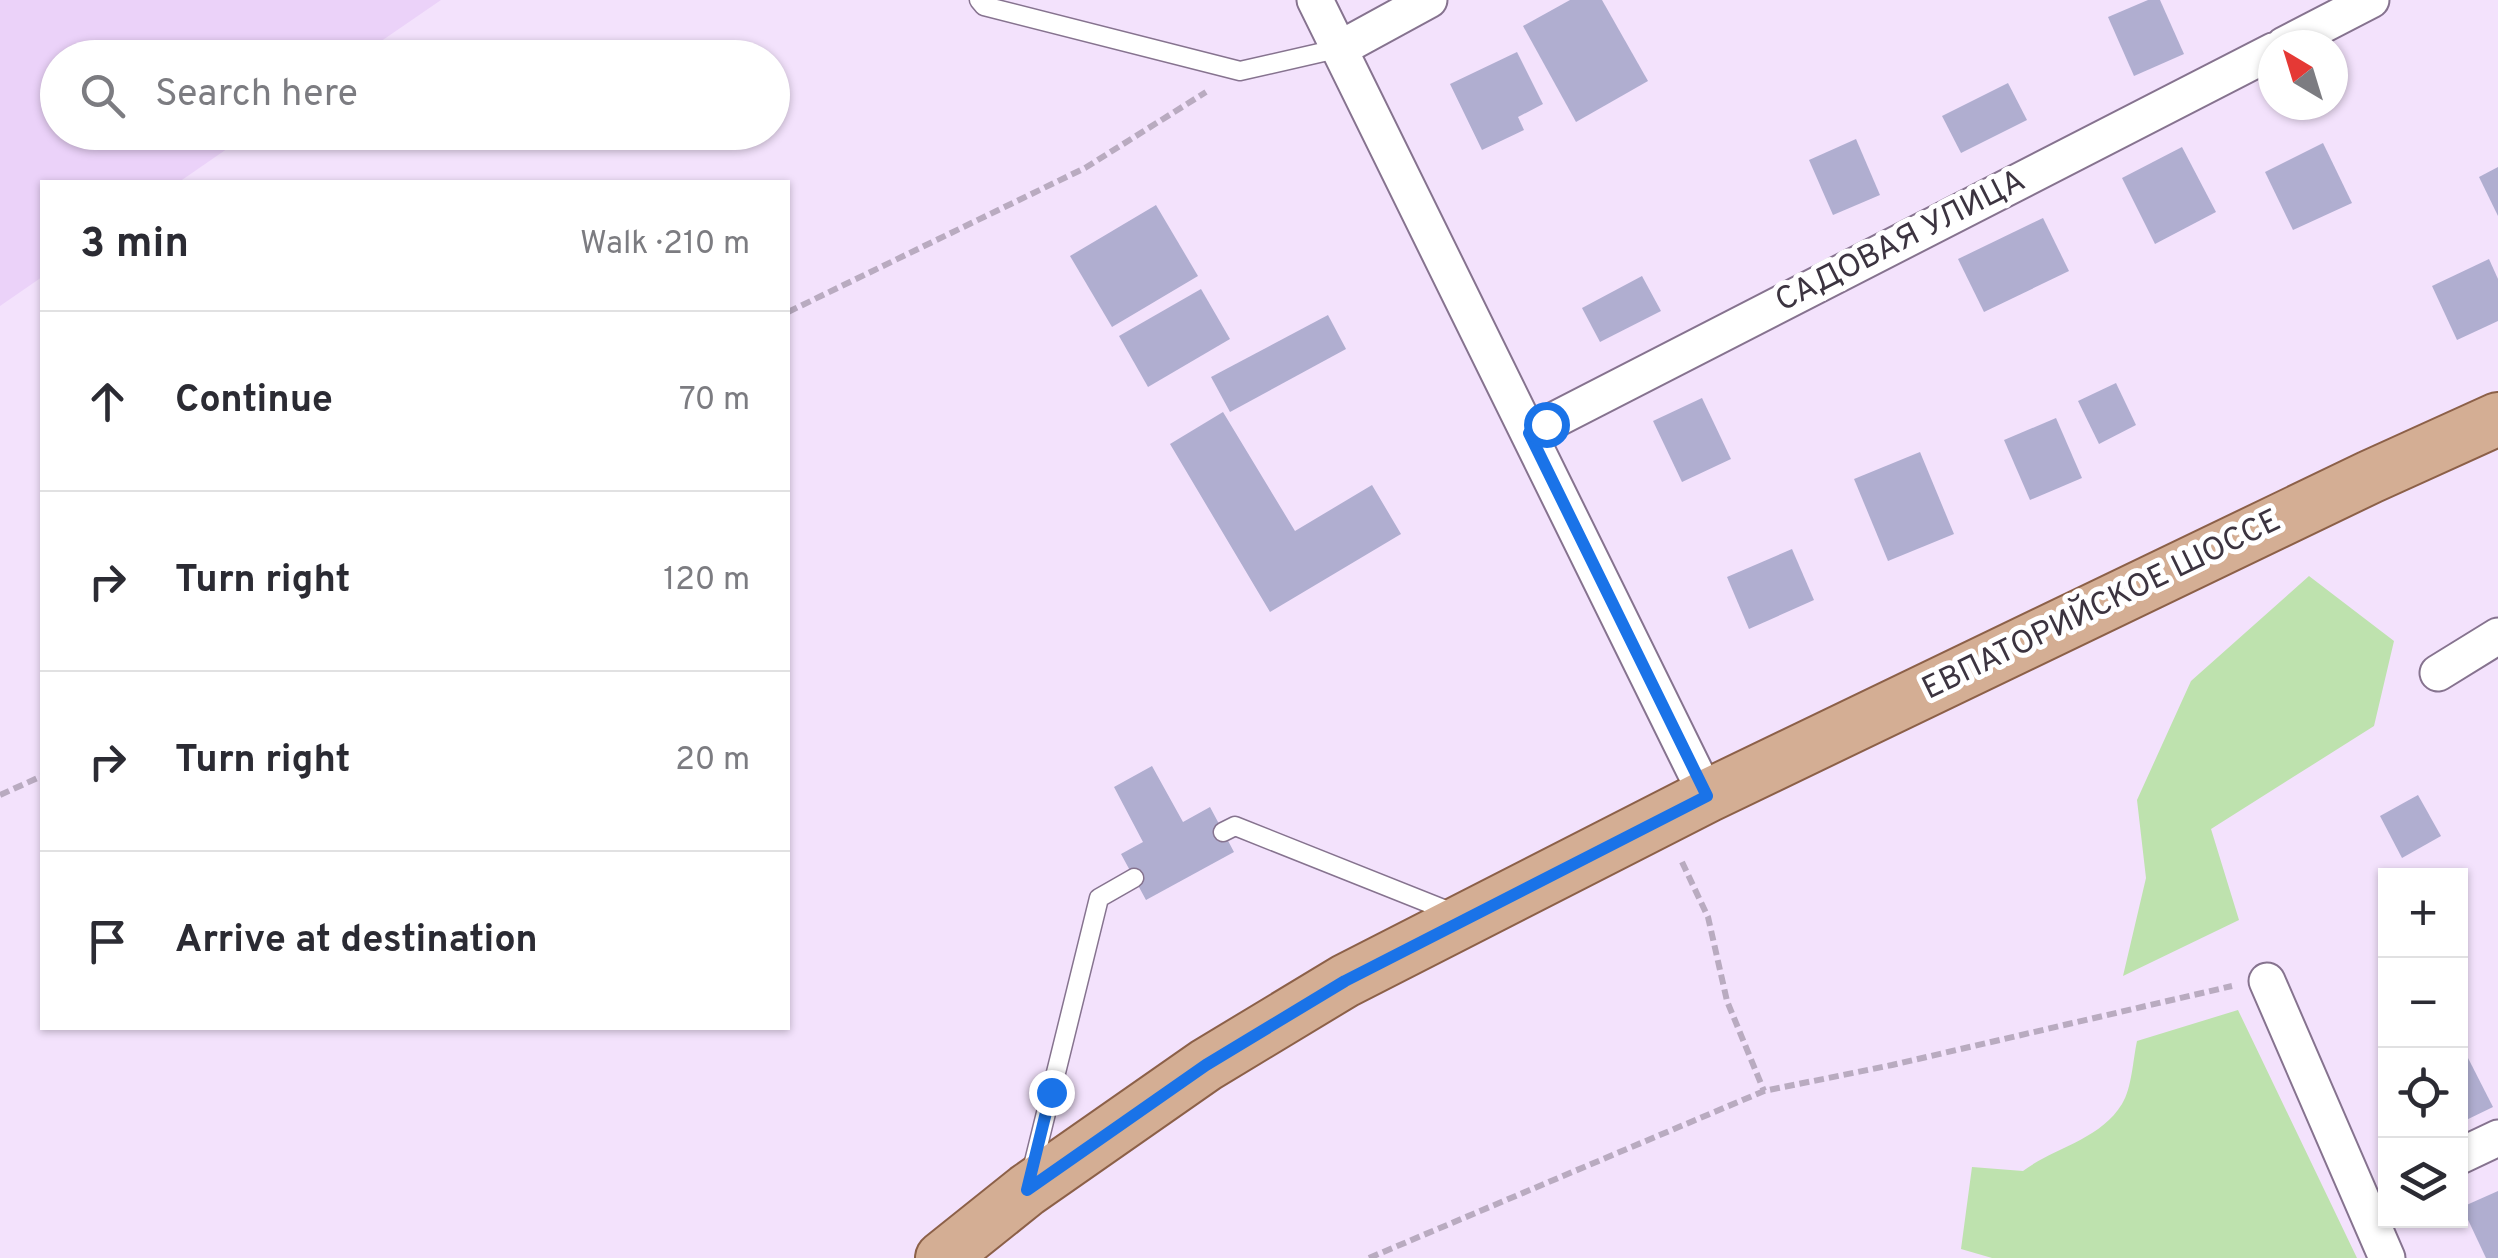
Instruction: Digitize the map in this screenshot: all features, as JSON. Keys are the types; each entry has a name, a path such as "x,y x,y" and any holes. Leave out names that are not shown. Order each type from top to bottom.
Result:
{"main road":[{"name":"ЕВПАТОРИЙСКОЕ ШОССЕ","path":"942,1258 1027,1190 1206,1065 1345,981 1707,796 2498,419"}],"street":[{"path":"1315,0 1707,796"},
{"path":"1341,48 1430,0"},
{"path":"2313,30 2371,0"},
{"name":"САДОВАЯ УЛИЦА","path":"1529,433 2258,58"},
{"path":"2438,673 2498,636"},
{"path":"2266,981 2374,1197 2387,1258"},
{"path":"2468,1152 2498,1138"}],"lane":[{"path":"979,0 984,6 1240,71 1341,48"},
{"path":"1223,832 1235,826 1466,918"},
{"path":"1027,1190 1099,898 1134,878"}],"path":[{"path":"790,311 1085,168 1240,71"},
{"path":"0,795 40,777"},
{"path":"1662,820 1708,917 1727,1001 1764,1091"},
{"path":"1369,1258 1764,1091 1910,1061 2213,988 2266,981"}],"shaded area":[{"path":"0,0 441,0 383,40 40,40 40,150 225,150 182,180 40,180 40,278 0,306"}],"green space":[{"path":"2309,576 2394,641 2374,726 2211,829 2239,920 2123,976 2146,878 2137,800 2191,681"},
{"path":"2238,1010 2357,1258 1992,1258 1961,1249 1972,1167 2023,1171 2089,1135 2122,1104 2137,1041"}],"building":[{"path":"1570,0 1602,0 1648,81 1576,122 1523,26"},
{"path":"2148,0 2160,0 2184,54 2134,76 2108,17"},
{"path":"1517,52 1543,104 1518,117 1524,130 1482,150 1450,84"},
{"path":"2008,83 2027,120 1961,153 1942,116"},
{"path":"1856,139 1880,195 1833,215 1809,160"},
{"path":"2323,143 2352,203 2293,230 2265,172"},
{"path":"2182,147 2216,212 2155,244 2122,178"},
{"path":"2498,167 2498,216 2479,177"},
{"path":"1156,205 1198,276 1112,327 1070,256"},
{"path":"2043,218 2069,271 1984,312 1958,259"},
{"path":"2489,259 2498,279 2498,321 2457,340 2432,286"},
{"path":"1642,276 1661,311 1600,342 1582,308"},
{"path":"1201,289 1230,339 1148,387 1119,336"},
{"path":"1328,315 1346,349 1230,412 1211,377"},
{"path":"2116,383 2136,425 2099,444 2078,401"},
{"path":"1702,398 1731,459 1682,482 1653,421"},
{"path":"1223,412 1295,531 1372,485 1401,534 1270,612 1170,444"},
{"path":"2056,418 2082,478 2030,500 2004,440"},
{"path":"1920,452 1954,534 1888,561 1854,479"},
{"path":"1792,549 1814,600 1749,629 1727,577"},
{"path":"1152,766 1183,822 1210,807 1234,852 1146,900 1121,854 1143,842 1114,787"},
{"path":"2418,795 2441,836 2402,858 2380,816"},
{"path":"2468,1058 2493,1107 2468,1119"},
{"path":"2498,1191 2498,1258 2486,1258 2468,1220 2468,1204"}],"route":[{"path":"1051,1092 1027,1190 1206,1065 1345,981 1707,796 1529,433 1546,424"}]}
